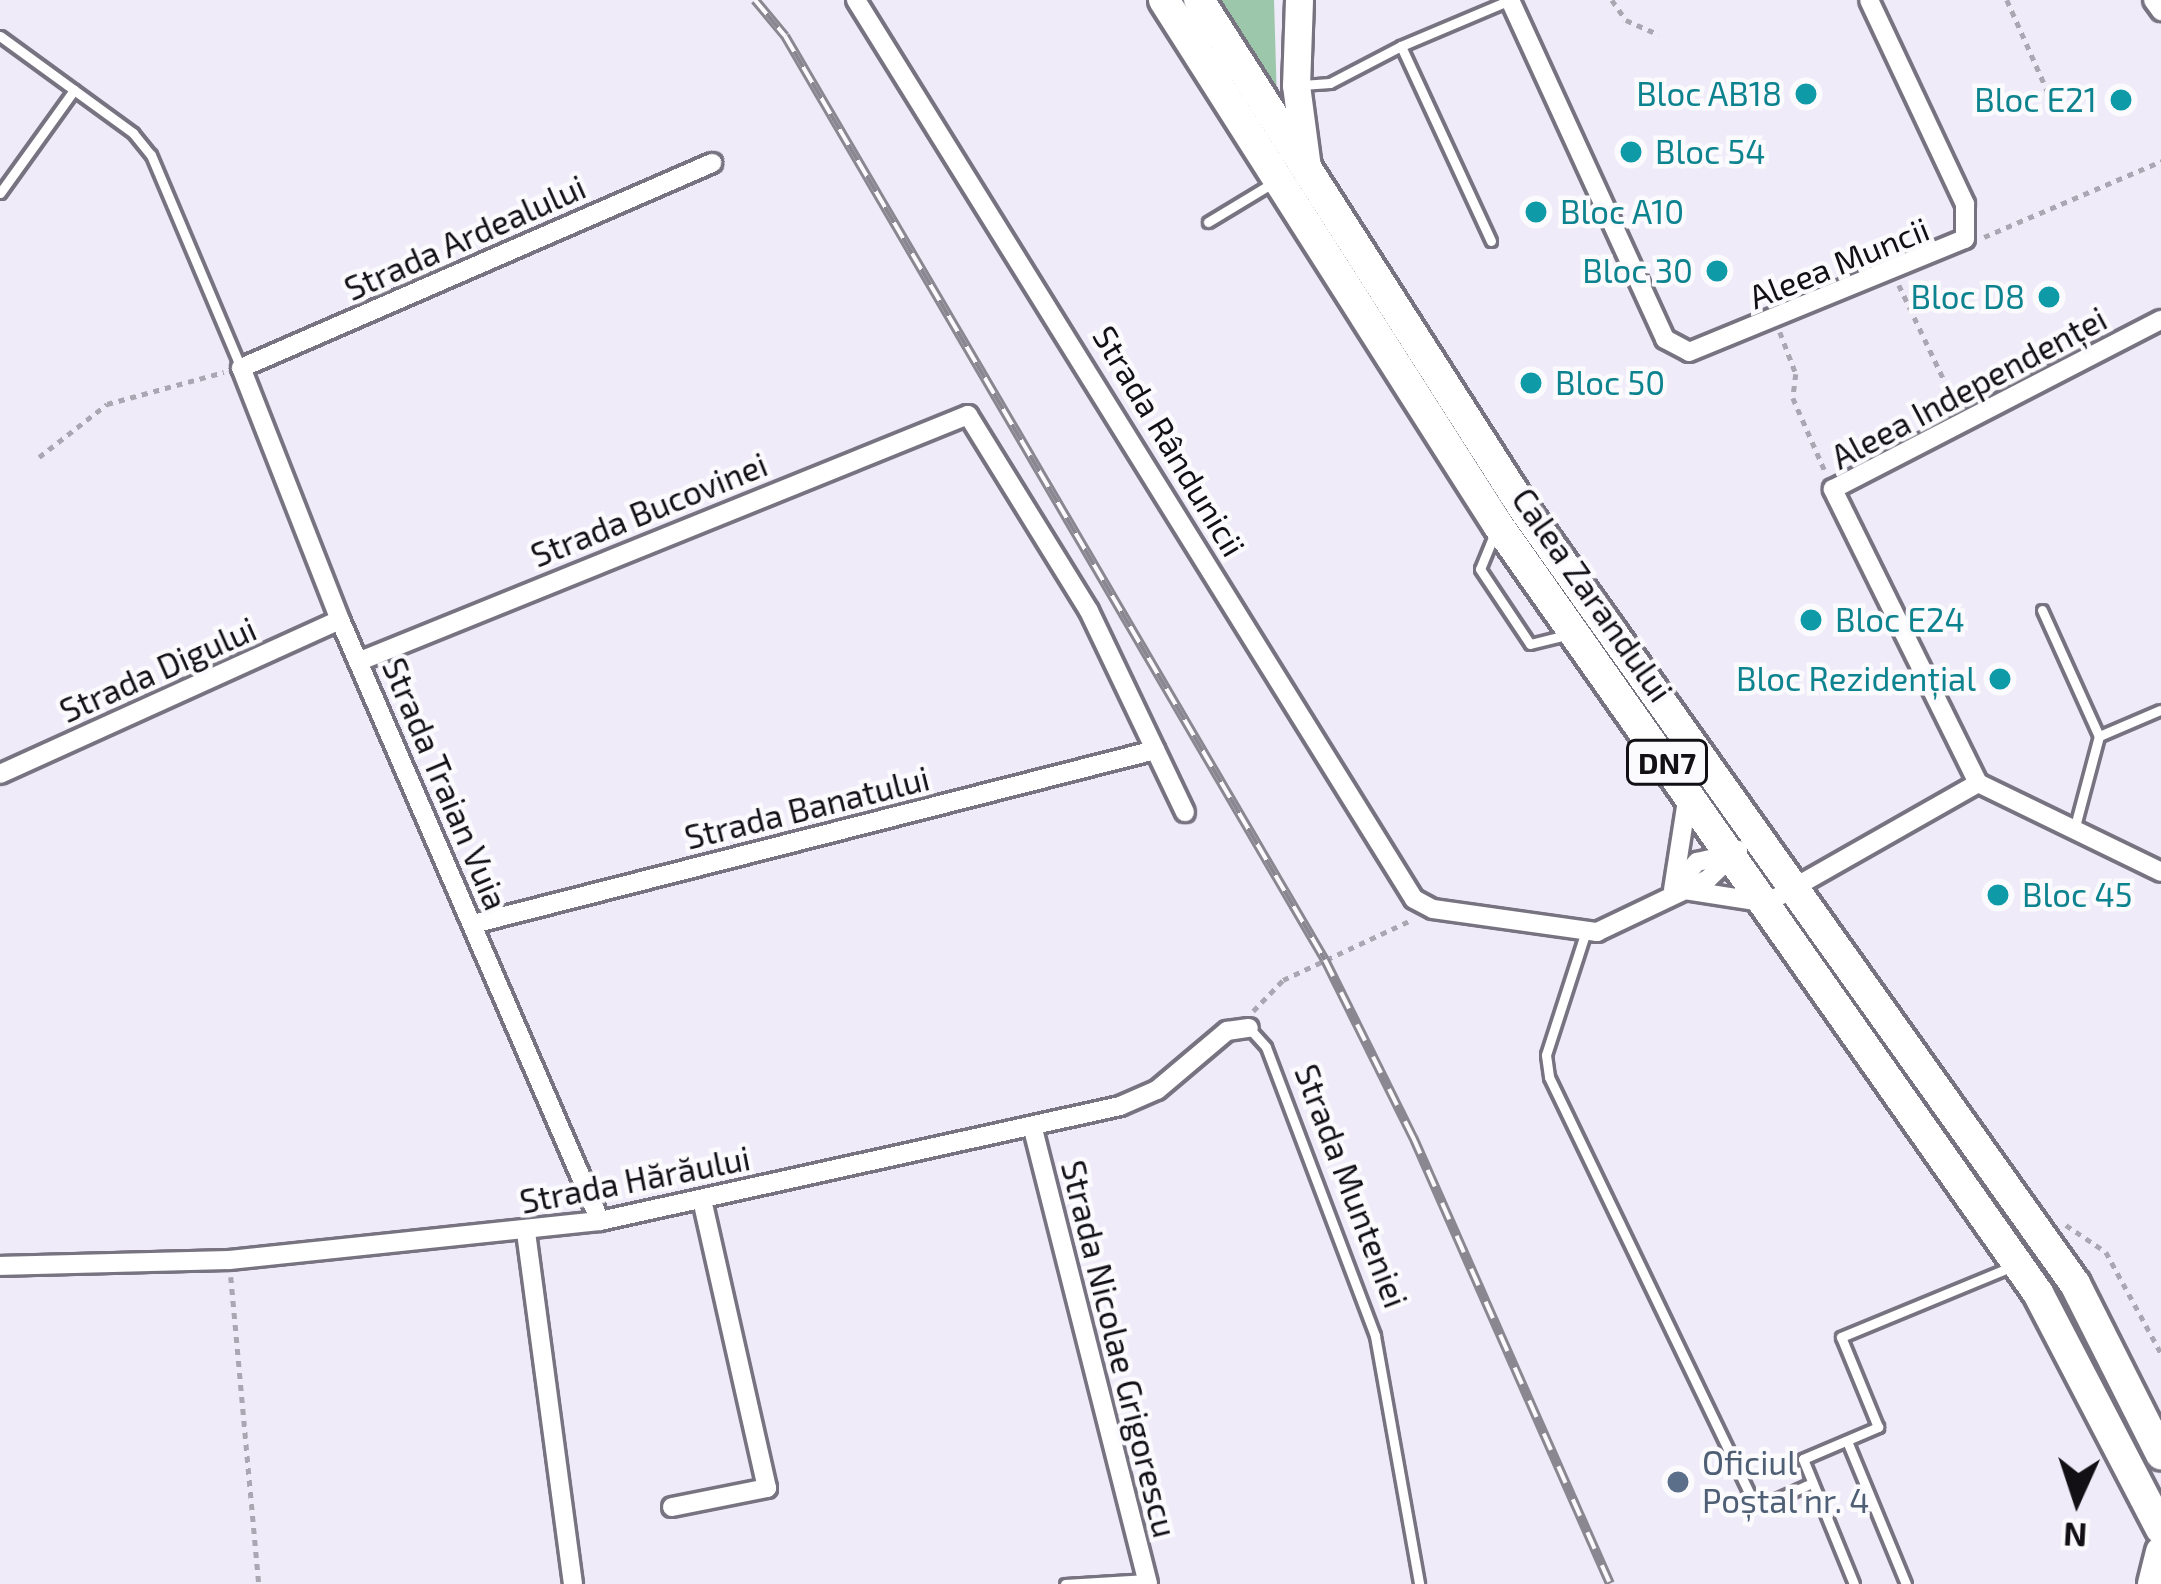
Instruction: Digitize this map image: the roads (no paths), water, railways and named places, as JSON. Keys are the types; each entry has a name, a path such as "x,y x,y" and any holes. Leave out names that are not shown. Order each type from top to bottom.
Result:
{"main road":[{"name":"Calea Zarandului","path":"1164,0 1274,182 1498,526 1688,792 1745,845"},
{"name":"Calea Zarandului","path":"1198,0 1310,183 1745,845 2075,1284 2161,1454"},
{"name":"Calea Zarandului","path":"1781,896 2018,1264 2161,1529"},
{"path":"2151,1583 2161,1552"}],"street":[{"name":"Strada Rândunicii","path":"856,0 1409,893 1433,910 1586,931"},
{"path":"1299,0 1296,85 1310,183"},
{"name":"Aleea Muncii","path":"1510,0 1665,339 1689,352 1776,321 1965,239 1965,204 1869,0"},
{"path":"2153,0 2161,11"},
{"name":"Strada Ardealului","path":"241,368 712,163"},
{"name":"Aleea Independenței","path":"1978,783 1833,489 2161,320"},
{"name":"Strada Traian Vuia","path":"241,368 340,620 601,1221"},
{"name":"Strada Bucovinei","path":"360,661 961,414 974,418 1089,611 1155,750"},
{"name":"Strada Digului","path":"0,774 340,620"},
{"path":"1155,750 1185,812"},
{"name":"Strada Banatului","path":"472,924 1155,750"},
{"path":"1673,890 1781,896 1978,783 2073,835 2161,872"},
{"path":"1673,890 1688,792"},
{"path":"1586,931 1606,929 1673,890 1697,862 1745,845"},
{"name":"Strada Hărăului","path":"0,1266 229,1260 601,1221 1033,1129 1143,1098 1227,1031 1249,1028"},
{"name":"Strada Nicolae Grigorescu","path":"1033,1129 1147,1582"},
{"path":"672,1508 767,1488 702,1199"},
{"path":"526,1232 573,1584"}],"lane":[{"path":"1296,85 1330,82 1510,0"},
{"path":"0,36 151,155 241,368"},
{"path":"1401,46 1491,241"},
{"path":"0,193 74,90"},
{"path":"1208,222 1274,182"},
{"path":"2042,610 2098,736 2073,835"},
{"path":"2098,736 2161,710"},
{"path":"1586,931 1546,1055 1549,1077 1750,1496 1763,1505 1812,1483"},
{"name":"Strada Munteniei","path":"1249,1028 1265,1047 1370,1317 1419,1584"},
{"path":"1855,1584 1802,1459 1878,1427 1841,1337 2018,1264"},
{"path":"1846,1441 1906,1584"},
{"path":"1065,1584 1147,1582"}],"railway":[{"path":"755,0 785,36 1325,960 1413,1137 1610,1584"}],"place":[{"name":"Bloc AB18","path":"1806,94"},
{"name":"Bloc E21","path":"2121,100"},
{"name":"Bloc 54","path":"1631,152"},
{"name":"Bloc A10","path":"1536,212"},
{"name":"Bloc 30","path":"1717,271"},
{"name":"Bloc D8","path":"2049,297"},
{"name":"Bloc 50","path":"1531,383"},
{"name":"Bloc E24","path":"1811,620"},
{"name":"Bloc Rezidențial","path":"2000,679"},
{"name":"Bloc 45","path":"1998,895"},
{"name":"Oficiul Poștal nr. 4","path":"1678,1482"}]}
